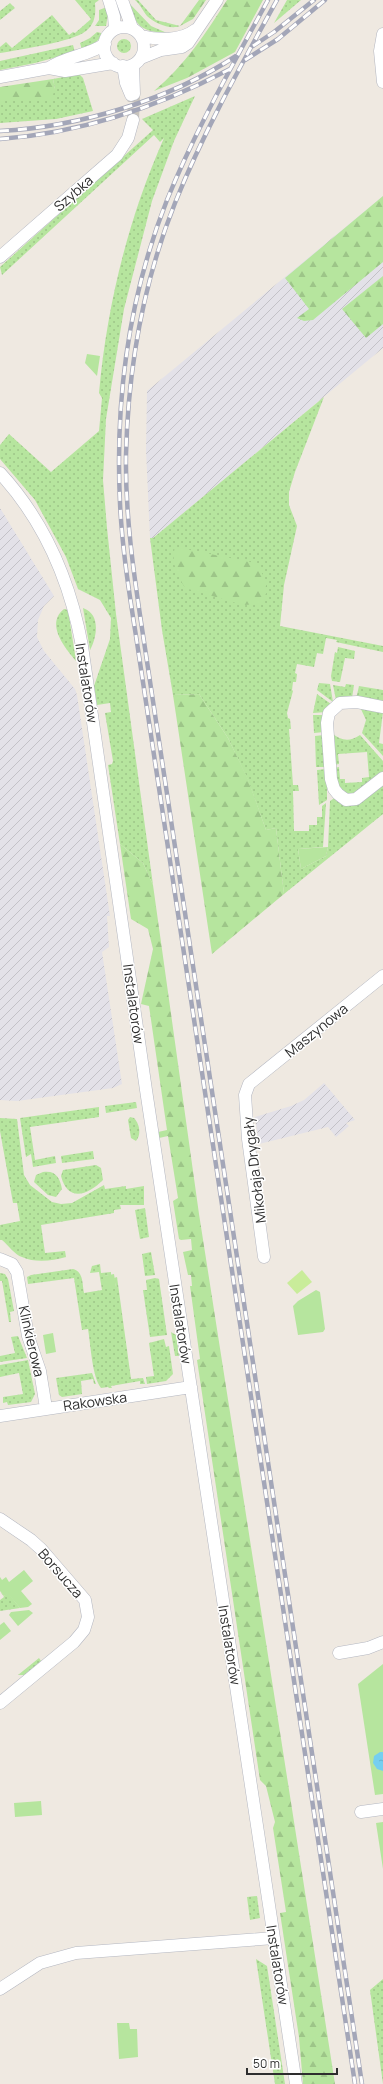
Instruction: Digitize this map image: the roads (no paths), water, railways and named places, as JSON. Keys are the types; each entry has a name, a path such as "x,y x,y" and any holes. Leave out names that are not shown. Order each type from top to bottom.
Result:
{"street":[{"path":"110,0 114,16 115,29"},
{"path":"122,0 144,48 127,63"},
{"path":"0,77 49,68 65,71 127,63 161,50 182,47 188,43 200,27 217,0"},
{"path":"127,63 106,55 104,44 106,38 115,29 120,27 157,39 183,37 200,27"},
{"path":"383,34 380,51 383,82"},
{"path":"49,68 58,62 97,49 104,44"},
{"path":"127,63 133,95"},
{"name":"Szybka","path":"0,257 117,155 128,138 133,120"},
{"name":"Instalatorów","path":"0,473 34,517 60,566 74,610 86,672 191,1387 296,2084"},
{"path":"383,708 357,702 340,703 331,710 327,723 331,782 338,794 346,800 356,799 383,778"},
{"name":"Maszynowa","path":"249,1084 383,976"},
{"name":"Mikołaja Drygały","path":"249,1084 245,1095 248,1139 264,1257"},
{"name":"Klinkierowa","path":"0,1259 12,1264 17,1272 28,1336 40,1371 46,1408"},
{"name":"Rakowska","path":"0,1416 191,1387"},
{"name":"Borsucza","path":"0,1519 31,1540 41,1549 85,1600 88,1617 84,1630 74,1642 0,1703"},
{"path":"339,1653 368,1648 383,1642"},
{"path":"361,1812 383,1809"},
{"path":"0,1989 40,1963 76,1953 274,1938"}],"water":[{"path":"380,1752 383,1752 383,1771 377,1769 373,1763 374,1756"}],"tunnel":[{"path":"133,120 134,94"}],"railway":[{"path":"268,0 214,99 178,174 154,236 143,273 127,349 123,387 119,464 120,503 124,553 131,603 355,2084"},
{"path":"277,0 249,50 198,151 175,203 154,264 139,327 134,359 127,423 126,478 133,568 362,2084"},
{"path":"253,46 274,32 314,0"},
{"path":"245,60 278,39 325,0"},
{"path":"0,131 61,124 122,108 153,98 182,86 210,72 236,56"},
{"path":"0,139 60,131 119,116 175,95 230,69"}]}
